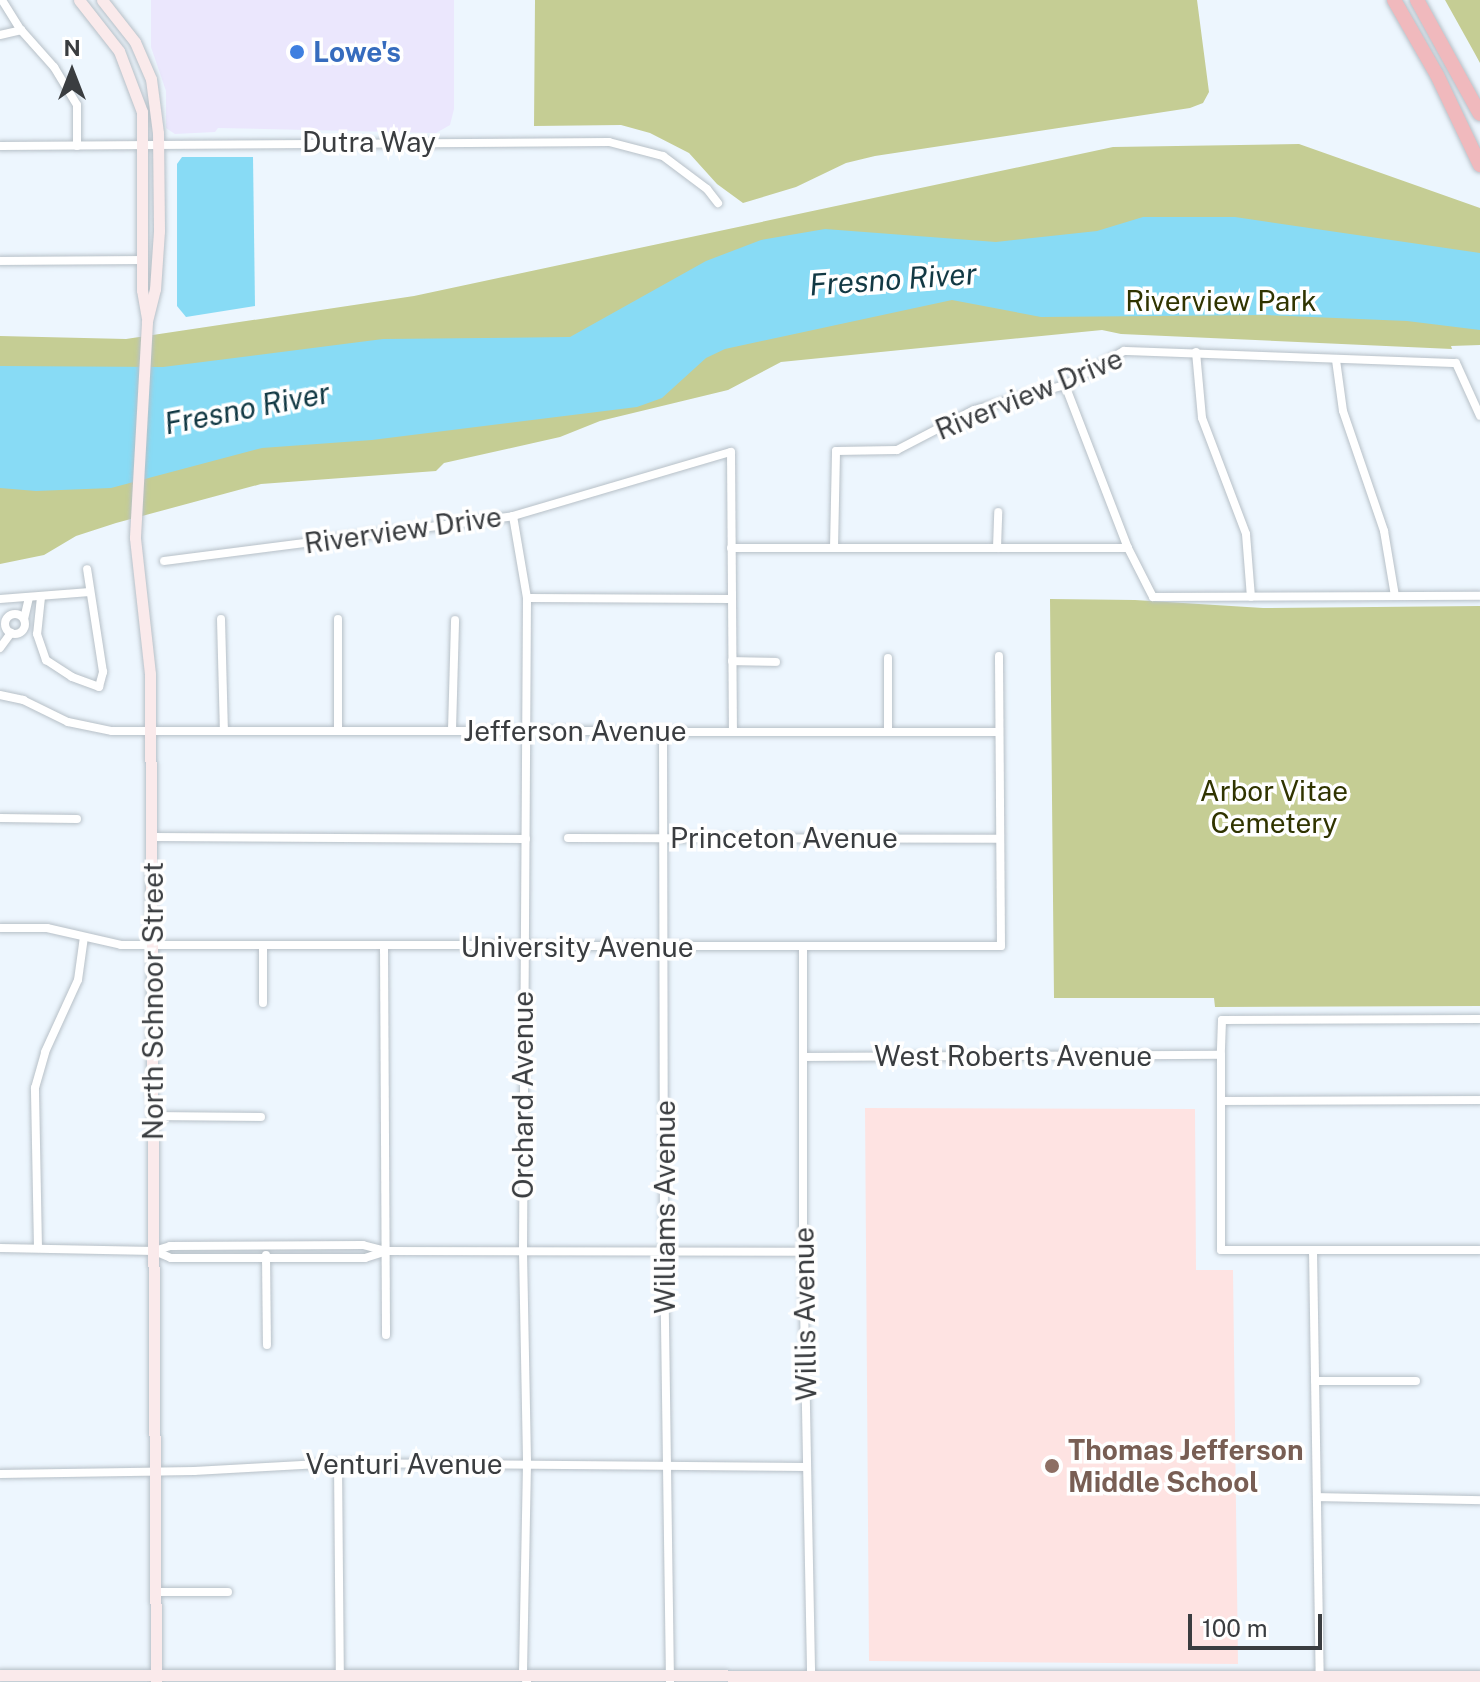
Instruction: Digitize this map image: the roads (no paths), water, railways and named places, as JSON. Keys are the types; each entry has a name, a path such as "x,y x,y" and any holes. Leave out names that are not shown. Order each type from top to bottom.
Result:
{"highway":[{"path":"1394,0 1437,75 1480,165"},
{"path":"1417,0 1480,114"}],"street":[{"path":"2,0 21,30 54,67 77,105 77,146"},
{"name":"North Schnoor Street","path":"79,0 119,51 142,112 142,260 147,345 136,510 136,569 150,674 156,1679"},
{"name":"North Schnoor Street","path":"102,0 135,42 151,79 157,104 156,275 147,322"},
{"path":"0,35 21,30"},
{"name":"Dutra Way","path":"0,146 609,142 663,156 707,189 718,203"},
{"path":"0,261 142,260"},
{"name":"Riverview Drive","path":"834,548 836,451 897,450 974,410 1065,385 1124,351 1456,363 1480,416"},
{"path":"1196,352 1202,418 1246,534 1251,597"},
{"path":"1336,360 1343,411 1384,531 1395,596"},
{"path":"1065,385 1128,548 1153,597 1480,596"},
{"name":"Riverview Drive","path":"164,561 513,516 731,452 731,548"},
{"path":"997,548 998,512"},
{"name":"Orchard Avenue","path":"513,516 527,598 523,1252 527,1464 523,1680"},
{"path":"733,731 731,548 1128,548"},
{"path":"41,597 37,634 46,660 72,677 99,687 103,672 87,569"},
{"path":"11,633 4,599 90,592"},
{"path":"0,648 11,633 21,631 29,598"},
{"path":"527,598 732,599"},
{"path":"0,633 6,619 17,614 24,619"},
{"path":"221,619 224,730"},
{"path":"338,619 338,730"},
{"path":"452,730 455,620"},
{"path":"999,656 1000,839"},
{"path":"888,658 888,732"},
{"path":"732,661 776,662"},
{"path":"0,695 23,700 89,728 151,731"},
{"name":"Jefferson Avenue","path":"151,731 999,732"},
{"name":"Williams Avenue","path":"663,731 664,1252 670,1679"},
{"path":"0,818 77,819"},
{"path":"152,837 526,839"},
{"name":"Princeton Avenue","path":"568,838 1000,839"},
{"name":"University Avenue","path":"0,928 47,928 121,945 1001,946 1000,839"},
{"path":"38,1248 35,1088 45,1052 78,980 84,937"},
{"path":"263,945 263,1003"},
{"name":"Willis Avenue","path":"803,946 803,1252 811,1679"},
{"path":"384,947 386,1335"},
{"path":"1480,1019 1222,1020 1221,1055 1221,1250 1480,1250"},
{"name":"West Roberts Avenue","path":"804,1057 1221,1055"},
{"path":"1222,1101 1480,1100"},
{"path":"153,1116 261,1117"},
{"path":"0,1248 154,1251 170,1246 363,1245 386,1251 803,1252"},
{"path":"266,1246 267,1345"},
{"path":"1313,1250 1320,1679"},
{"path":"154,1251 171,1258 365,1258 386,1251"},
{"path":"1315,1381 1416,1381"},
{"path":"338,1463 340,1675"},
{"name":"Venturi Avenue","path":"0,1474 154,1472 338,1463 807,1467"},
{"path":"1317,1497 1480,1500"},
{"path":"155,1592 228,1592"},
{"path":"0,1675 156,1679 340,1675 385,1679 523,1680 1480,1676"}],"water":[{"path":"182,157 253,157 255,306 186,317 177,306 177,164"},
{"name":"Fresno River","path":"1143,217 1235,217 1480,253 1480,330 1407,321 1267,315 1041,317 952,300 725,349 706,358 662,398 637,407 372,440 262,448 111,488 36,491 0,488 0,366 163,367 383,339 570,337 706,261 761,240 825,229 996,242 1097,231"}],"place":[{"name":"Lowe's","path":"297,52"},
{"name":"Thomas Jefferson Middle School","path":"1052,1466"}],"park label":[{"name":"Riverview Park","path":"1221,301"},
{"name":"Arbor Vitae Cemetery","path":"1274,807"}]}
